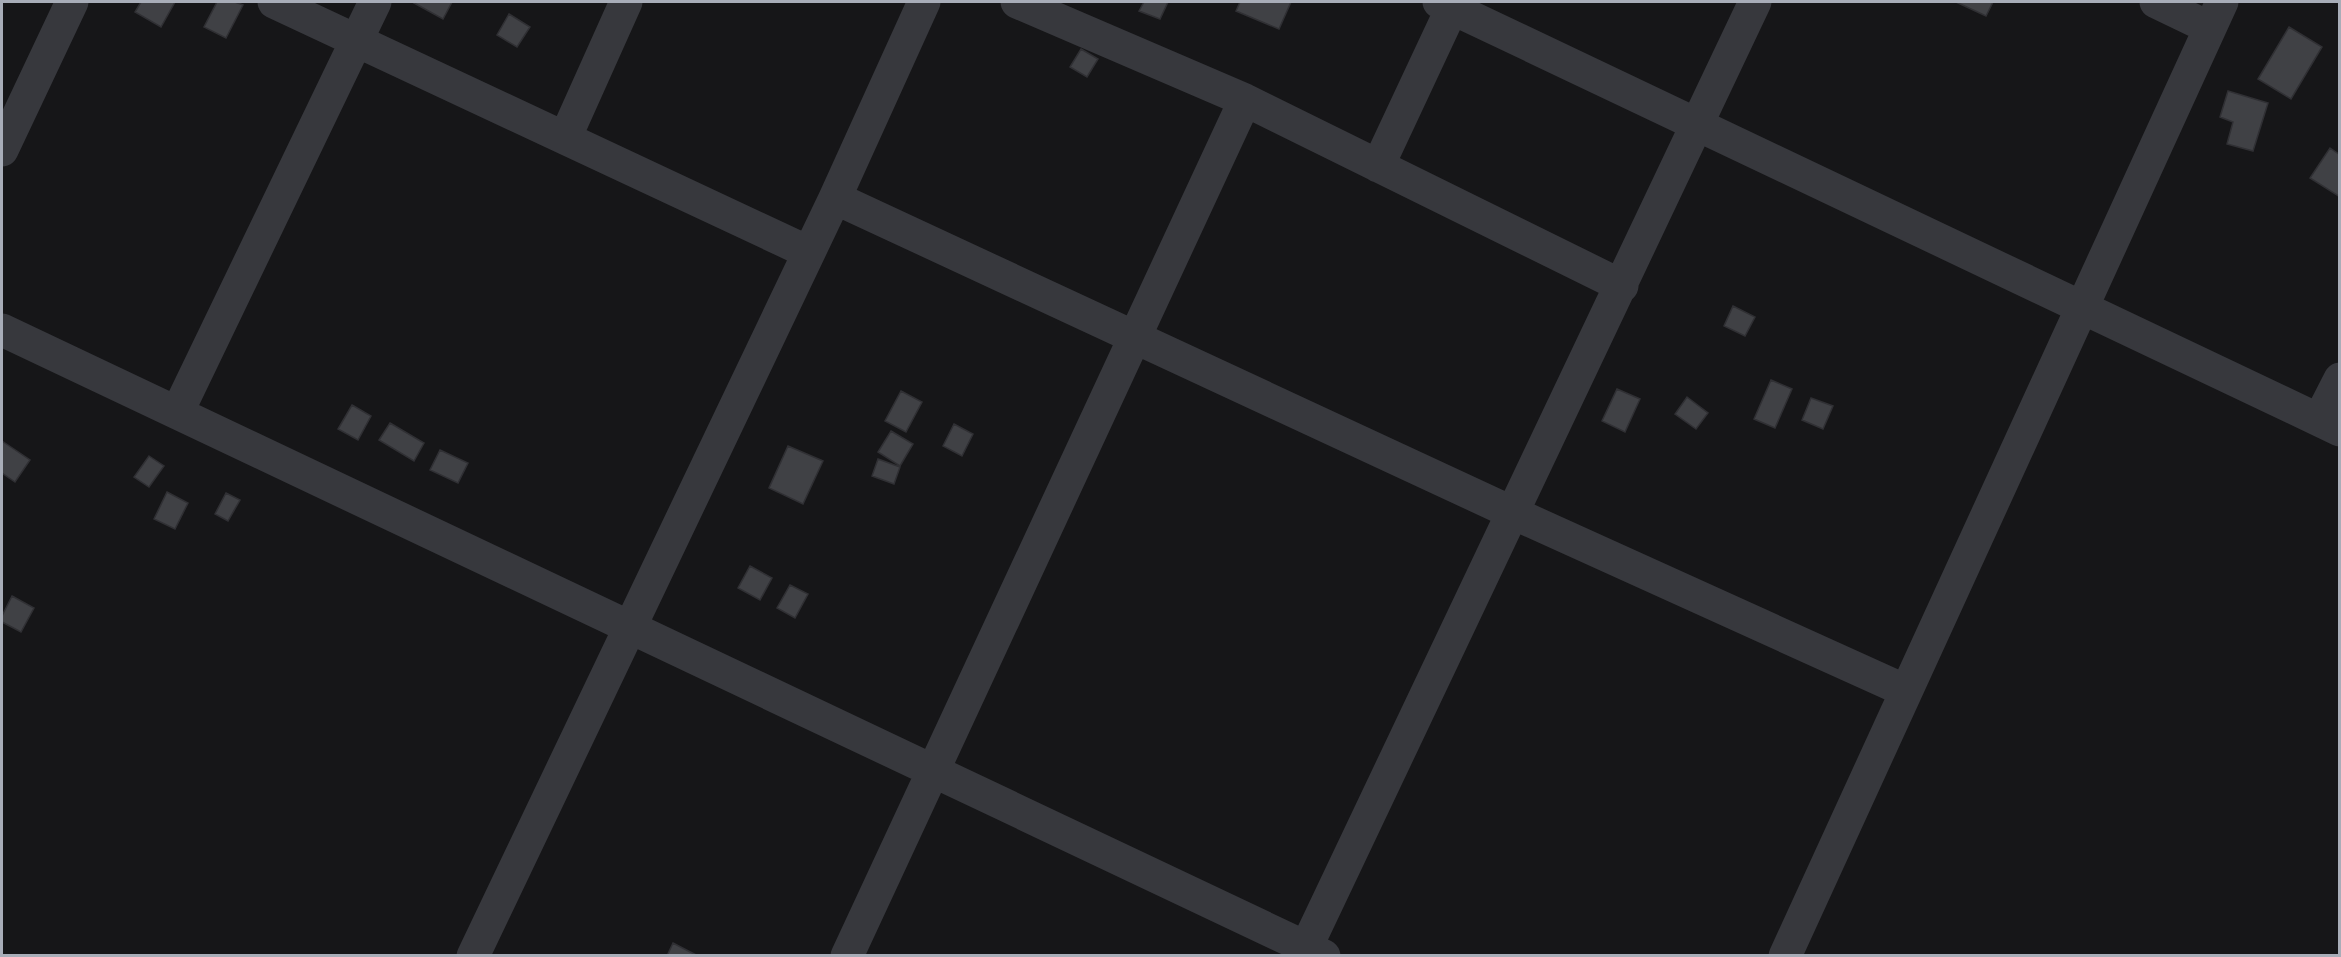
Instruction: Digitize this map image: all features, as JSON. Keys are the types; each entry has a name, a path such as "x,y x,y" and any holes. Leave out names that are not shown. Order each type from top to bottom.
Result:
{"street":[{"path":"2,150 72,2"},
{"path":"274,2 808,252"},
{"path":"177,413 375,2"},
{"path":"565,138 627,2"},
{"path":"473,956 834,198 924,2"},
{"path":"1017,2 1245,100 1622,286"},
{"path":"2,330 933,771 1310,953 1513,513 1755,2"},
{"path":"1785,956 2216,15 2156,2"},
{"path":"1377,166 1445,5 2329,425 2340,379"},
{"path":"847,956 1245,100"},
{"path":"834,198 1513,513 1906,691"}],"building":[{"path":"141,2 175,2 161,27 135,12"},
{"path":"217,2 235,2 243,5 226,38 204,27"},
{"path":"415,2 452,2 443,19"},
{"path":"1144,2 1168,2 1160,19 1139,11"},
{"path":"1240,2 1291,2 1279,29 1236,11"},
{"path":"1956,2 1993,2 1986,16"},
{"path":"509,14 530,27 517,47 497,35"},
{"path":"2289,27 2322,47 2291,99 2258,79"},
{"path":"1081,49 1098,59 1087,77 1070,67"},
{"path":"2228,91 2268,103 2253,151 2227,144 2233,122 2220,117"},
{"path":"2330,148 2340,155 2340,197 2310,178"},
{"path":"1733,306 1755,317 1745,336 1724,326"},
{"path":"1771,380 1792,389 1775,428 1754,419"},
{"path":"1617,389 1640,399 1625,432 1602,421"},
{"path":"901,391 922,402 906,432 885,421"},
{"path":"1687,397 1708,413 1696,429 1675,414"},
{"path":"1811,398 1833,406 1823,429 1802,420"},
{"path":"352,405 371,416 358,440 338,429"},
{"path":"390,423 424,443 414,461 379,440"},
{"path":"954,424 973,434 962,456 943,446"},
{"path":"891,431 913,444 900,466 878,452"},
{"path":"2,441 30,460 15,482 2,473"},
{"path":"788,446 823,461 803,504 769,488"},
{"path":"440,450 468,463 458,483 430,470"},
{"path":"149,456 164,466 149,487 134,477"},
{"path":"878,459 900,467 894,484 872,476"},
{"path":"167,492 188,503 175,529 154,519"},
{"path":"226,493 240,500 228,521 215,514"},
{"path":"750,566 772,578 760,600 738,588"},
{"path":"790,585 808,594 795,618 777,608"},
{"path":"12,596 34,608 21,632 2,622 2,616"},
{"path":"673,943 698,956 667,956"}]}
